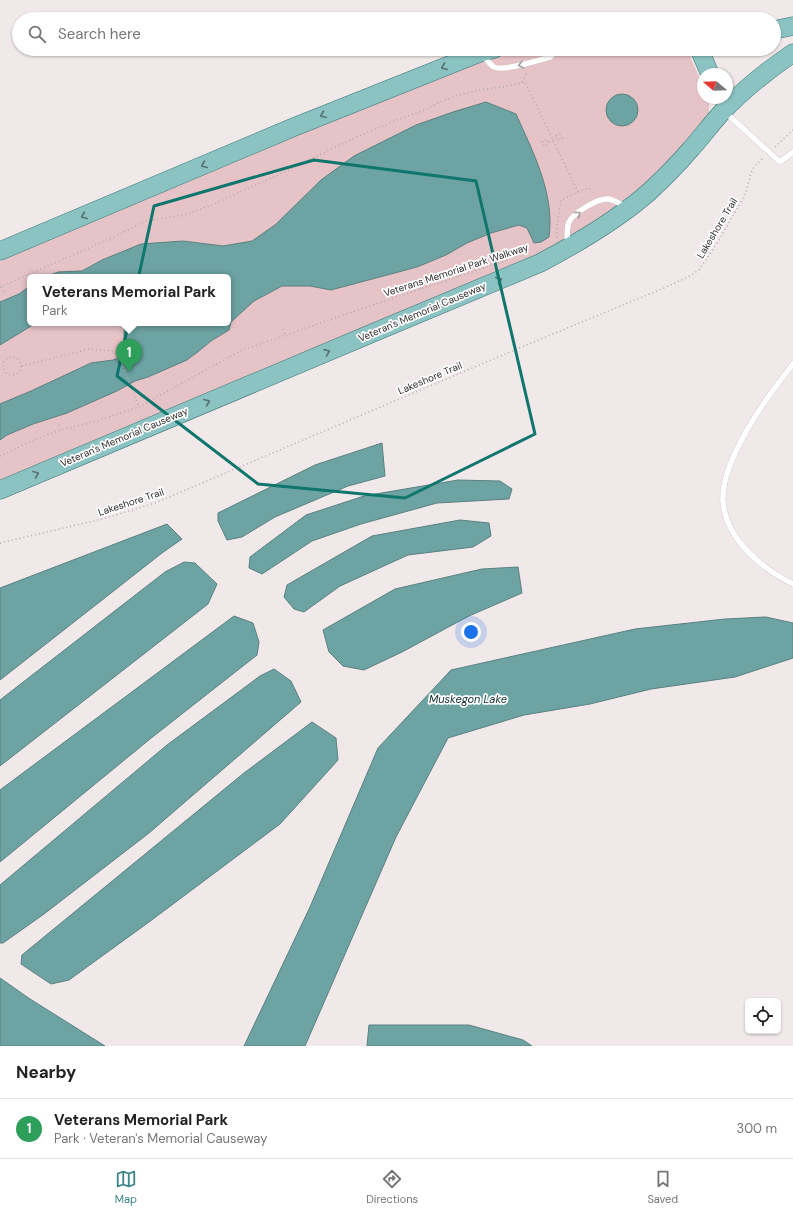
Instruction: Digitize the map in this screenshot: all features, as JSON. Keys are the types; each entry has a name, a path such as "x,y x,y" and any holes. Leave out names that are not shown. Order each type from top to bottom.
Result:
{"main road":[{"path":"781,29 793,26"},
{"name":"Veteran's Memorial Causeway","path":"733,95 793,53"},
{"path":"0,251 294,127 475,56"},
{"path":"702,56 707,68"},
{"name":"Veteran's Memorial Causeway","path":"0,490 540,263 562,244 600,229 649,191 688,152 721,104"}],"lane":[{"path":"490,56 494,67 501,69 518,66 551,56"},
{"path":"721,104 769,153 780,162 793,152"},
{"path":"562,244 570,221 586,208 600,200 611,200 629,208"},
{"path":"793,364 780,379 757,414 738,448 728,471 724,487 723,503 726,518 738,542 778,577 793,584"}],"path":[{"path":"30,274 116,236 145,221 184,215 214,204 360,136 399,119 425,110 442,101 478,90 504,87 525,82 578,192"},
{"name":"Lakeshore Trail","path":"0,543 106,518 156,503 688,277 698,270 719,240 746,192 754,167 793,130"},
{"path":"548,142 556,138"},
{"path":"562,244 557,225 561,200 589,188 592,192 586,208"},
{"name":"Veterans Memorial Park Walkway","path":"0,456 43,436 97,421 139,407 240,351 420,289 510,260"},
{"path":"4,292 1,287 27,275"},
{"path":"419,284 420,289"},
{"path":"283,329 285,335"},
{"path":"22,366 89,349 113,351 120,359 139,407"},
{"path":"12,357 19,359 22,366 19,373 14,376 5,373 3,367 6,359 12,357"},
{"path":"59,425 61,430"}],"highlighted area":[{"path":"314,160 476,181 535,434 405,498 258,484 117,376 154,206"}],"shaded area":[{"path":"494,56 690,56 697,72 697,104 709,104 709,112 697,131 648,182 624,200 592,228 517,264 0,480 0,261 465,65"}],"water":[{"path":"619,94 625,94 635,101 638,110 637,116 631,123 625,126 619,126 609,119 606,113 606,107 613,97"},
{"path":"486,102 516,114 535,158 546,189 550,221 549,237 541,242 534,243 527,228 519,225 491,233 467,243 446,255 417,267 331,290 310,286 282,286 254,301 231,322 231,274 53,274 58,272 82,271 102,260 141,244 183,241 223,246 252,241 275,225 321,180 354,156 416,125"},
{"path":"27,288 27,326 31,326 0,345 0,302 19,294"},
{"path":"123,326 230,326 229,330 211,341 187,360 135,381 117,391 67,413 33,424 7,435 0,440 0,404 91,363 113,360 126,355"},
{"path":"382,443 385,476 348,486 275,517 242,537 227,540 218,521 218,513 315,465"},
{"path":"458,480 500,481 512,489 509,499 437,503 361,524 312,541 262,574 249,568 250,557 306,515 364,496"},
{"path":"460,520 489,523 491,536 473,547 408,555 340,586 304,612 294,609 284,597 287,585 372,536"},
{"path":"167,524 182,539 0,680 0,588"},
{"path":"184,562 195,563 217,584 208,604 0,766 0,700 165,572"},
{"path":"518,567 522,593 469,616 402,652 364,670 343,666 329,652 323,630 395,589 482,569"},
{"path":"234,616 253,623 259,642 257,655 150,739 0,862 0,790"},
{"name":"Muskegon Lake","path":"766,617 793,623 793,658 735,677 651,689 590,704 524,715 448,738 396,837 305,1046 244,1046 310,907 378,748 451,670 635,629 725,619"},
{"path":"274,669 291,681 301,702 149,833 44,914 3,943 0,943 0,885 167,745 260,676"},
{"path":"312,722 336,738 338,760 280,824 69,980 51,984 21,964 22,955 244,773"},
{"path":"0,978 30,999 105,1046 0,1046"},
{"path":"369,1025 469,1025 523,1040 532,1046 367,1046"}],"place":[{"name":"Veterans Memorial Park","path":"129,372"}]}
